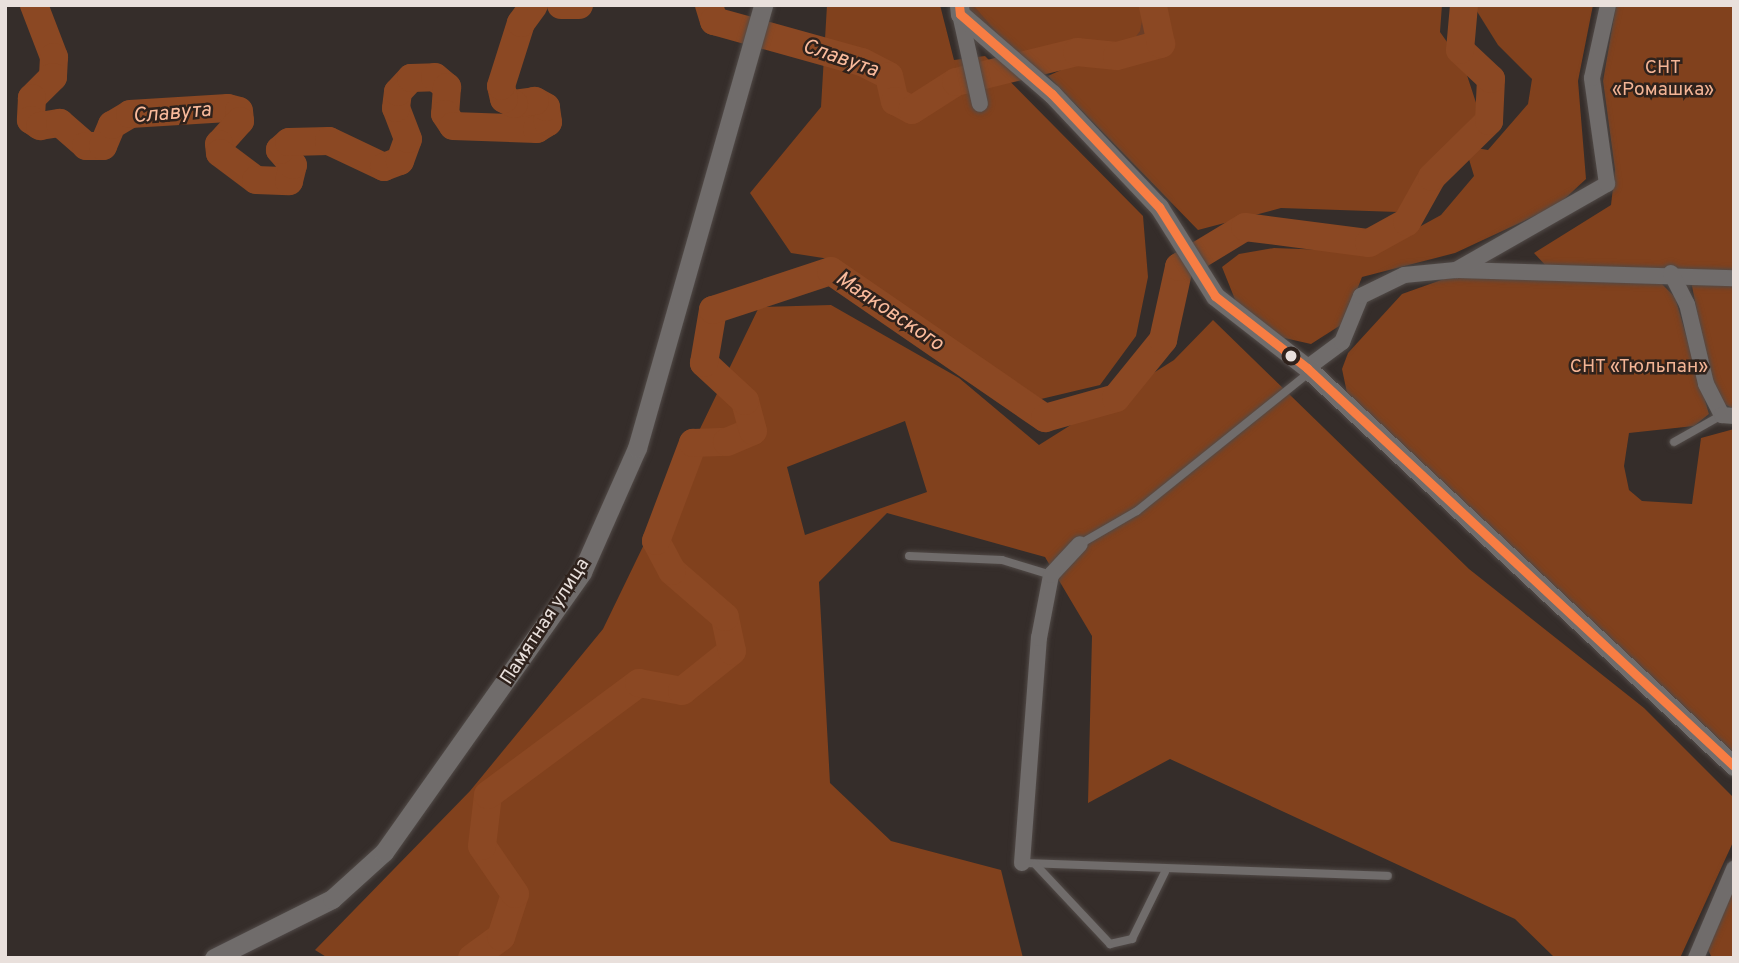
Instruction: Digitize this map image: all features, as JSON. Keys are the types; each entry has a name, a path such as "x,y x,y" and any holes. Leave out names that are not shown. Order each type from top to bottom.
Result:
{"street":[{"path":"1456,270 1607,184 1592,78 1608,5"},
{"name":"Памятная улица","path":"214,958 332,899 384,852 582,572 637,448 763,7"},
{"path":"959,9 980,104"},
{"path":"959,9 1052,94 1159,207 1215,296 1309,370 1734,766"},
{"path":"1309,370 1342,342 1361,296 1404,275 1456,270 1671,273 1734,278"},
{"path":"1671,273 1728,416"},
{"path":"1029,864 1039,638 1051,575 1080,544"},
{"path":"1696,958 1734,869"}],"lane":[{"path":"1080,544 1137,511 1309,370"},
{"path":"1674,442 1728,416"},
{"path":"909,556 1002,560 1051,575"},
{"path":"1029,864 1166,872 1388,876"},
{"path":"1029,864 1110,944 1132,939 1166,872"}],"shaded area":[{"path":"959,5 1161,5 1161,44 1117,56 1017,61"}],"green space":[{"path":"827,5 940,5 954,60 985,56 1143,216 1148,277 1136,336 1100,385 1041,399 836,260 791,253 750,193 821,107"},
{"path":"973,5 1145,5 1140,31 1129,46 1027,58 1014,52"},
{"path":"1163,5 1442,5 1440,32 1464,66 1481,118 1440,153 1398,212 1281,208 1198,230 1048,76 1074,64 1146,55 1170,41"},
{"path":"1473,5 1593,5 1578,81 1586,179 1558,205 1455,253 1362,277 1344,323 1311,344 1271,335 1238,307 1222,267 1239,254 1274,248 1353,251 1410,232 1441,215 1474,176 1468,156 1476,148 1488,150 1528,104 1532,79 1498,45"},
{"name":"СНТ «Ромашка»","path":"1616,5 1734,5 1734,275 1547,267 1534,253 1611,205 1615,170 1603,81"},
{"name":"СНТ «Тюльпан»","path":"1484,276 1635,281 1662,284 1675,297 1709,414 1694,426 1629,433 1624,466 1629,490 1642,501 1692,504 1701,438 1734,429 1734,753 1347,393 1342,369 1348,353 1402,294 1444,279"},
{"path":"1691,281 1734,285 1734,409 1720,402 1708,368"},
{"path":"831,305 959,378 1039,445 1174,360 1213,320 1469,569 1644,708 1734,798 1734,840 1680,958 1555,958 1515,919 1170,759 1088,803 1092,636 1045,557 887,513 819,582 830,783 891,841 1001,870 1023,958 328,958 315,950 470,791 603,629 759,307","holes":["905,421 927,492 805,535 787,467"]},
{"path":"1734,884 1734,958 1712,958 1706,946"}],"waterway":[{"name":"Славута","path":"34,5 54,57 53,77 32,98 31,120 40,126 60,123 86,146 103,146 112,125 130,114 228,108 239,111 240,121 219,144 220,153 256,180 289,181 293,165 280,150 289,142 329,141 384,167 400,161 408,139 396,108 398,92 411,78 435,77 447,87 445,114 453,126 537,129 548,122 546,107 535,101 514,104 504,99 501,86 521,23 534,5"},
{"name":"Славута","path":"561,5 579,5"},
{"name":"Славута","path":"709,5 714,21 862,62 889,76 895,101 912,110 956,82 1077,52 1117,56 1161,44 1153,5"},
{"name":"Маяковского","path":"472,958 501,937 515,894 482,846 488,795 639,683 682,691 732,651 725,617 672,571 656,541 693,443 727,442 753,431 745,401 704,363 713,310 831,271 1045,418 1116,398 1163,340 1179,267 1245,227 1369,243 1407,222 1432,177 1489,121 1491,79 1460,50 1464,5"}],"transit line":[{"path":"959,5 960,14 1052,94 1159,207 1215,296 1307,368 1734,766"}]}
